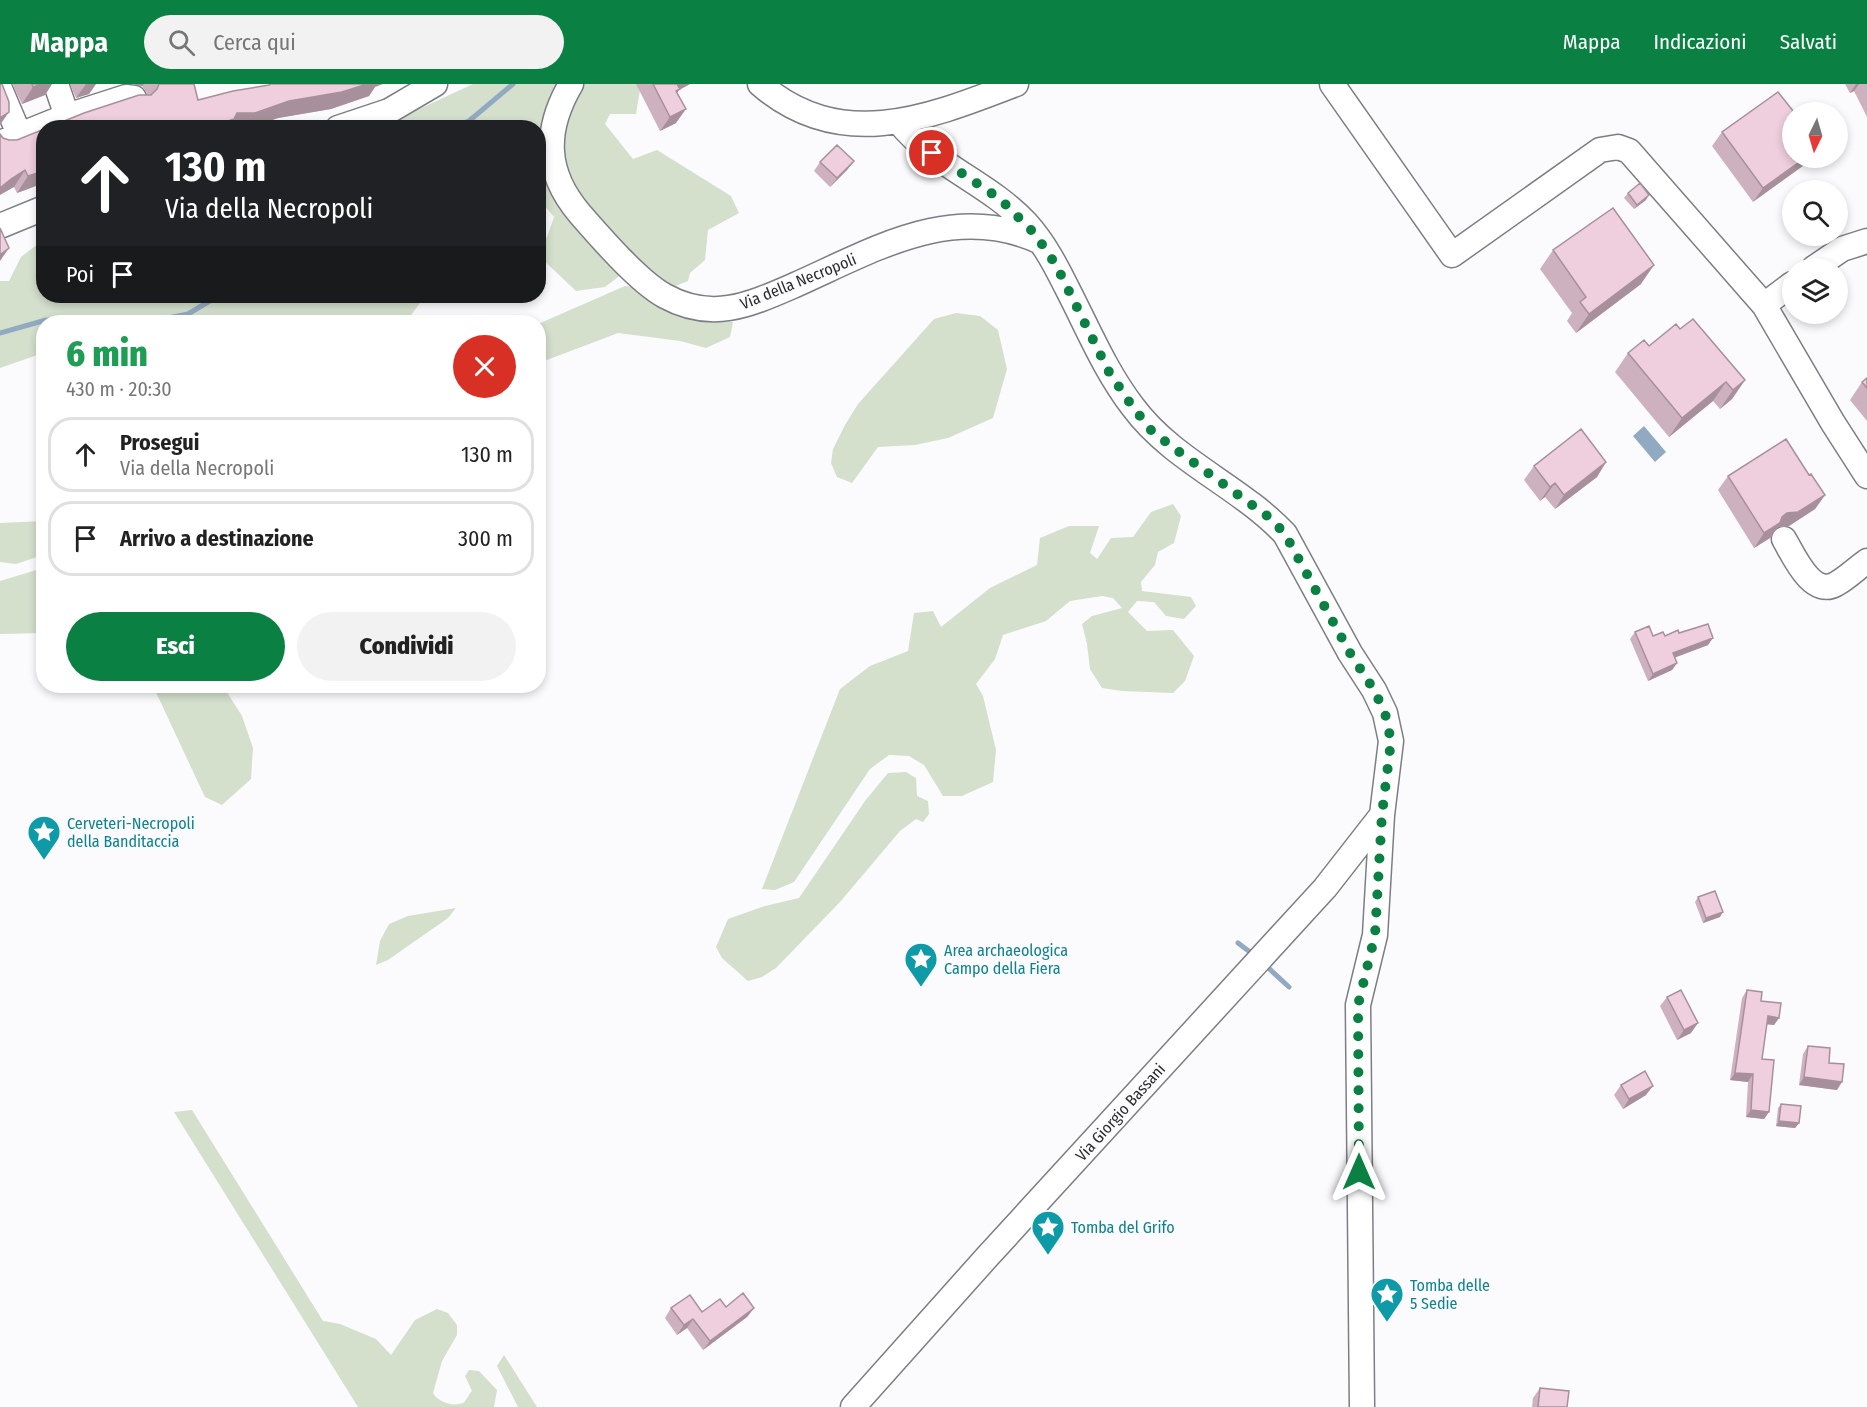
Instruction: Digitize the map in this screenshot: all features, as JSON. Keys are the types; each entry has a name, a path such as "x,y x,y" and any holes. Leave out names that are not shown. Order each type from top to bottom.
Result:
{"street":[{"path":"56,84 67,116"},
{"path":"362,120 389,111 435,84"},
{"name":"Via della Necropoli","path":"571,84 558,110 551,143 554,167 561,187 582,216 643,280 663,295 686,305 712,310 747,305 897,240 939,229 963,226 996,228 1027,236 1043,243"},
{"path":"760,84 793,107 816,116 860,124 899,122 948,110 1016,84"},
{"path":"1332,84 1452,255 1600,150 1618,147 1633,155 1764,305 1867,476"},
{"path":"0,89 9,138 36,128"},
{"path":"56,120 142,90"},
{"path":"899,122 910,135 932,153 1009,206 1043,243 1109,372 1151,430 1270,518 1285,534 1344,644 1374,690 1385,713 1391,741 1382,814 1375,935 1358,1005 1362,1407"},
{"path":"0,226 36,211"},
{"path":"1829,258 1842,249 1867,241"},
{"path":"1764,305 1782,292"},
{"path":"1784,539 1811,581 1819,587 1834,585 1867,561"},
{"name":"Via Giorgio Bassani","path":"853,1407 1325,888 1382,814"}],"green space":[{"path":"473,84 641,84 636,114 610,114 605,124 633,159 657,150 731,196 739,213 708,230 705,260 690,273 688,281 673,287 644,264 622,274 605,287 576,291 546,263 546,238 554,217 546,207 546,120 387,120 415,111"},
{"path":"36,245 36,303 420,303 411,315 36,315 36,355 0,368 0,281 9,281 21,257"},
{"path":"625,286 639,288 695,318 733,322 730,337 706,348 680,341 618,333 546,360 546,321"},
{"path":"956,313 980,316 998,330 1007,369 993,418 948,438 915,445 878,447 852,483 837,477 831,463 833,449 858,404 934,319"},
{"path":"1173,504 1181,516 1174,543 1158,552 1155,565 1141,582 1142,591 1191,597 1196,606 1184,619 1166,616 1154,602 1137,601 1128,612 1147,631 1173,630 1194,656 1185,681 1173,693 1102,688 1090,669 1082,624 1092,616 1122,608 1113,598 1102,596 1070,601 1046,621 1003,635 995,659 976,684 983,696 996,750 993,782 962,796 943,796 924,765 909,756 889,755 870,769 794,882 775,890 762,889 840,689 870,666 908,651 914,613 933,611 941,627 990,588 1037,565 1040,538 1069,526 1099,526 1090,553 1097,559 1111,538 1133,537 1151,512"},
{"path":"36,521 36,557 16,564 0,562 0,523"},
{"path":"36,570 36,633 0,634 0,581"},
{"path":"156,693 227,693 242,716 253,748 251,779 222,805 205,797"},
{"path":"906,772 916,778 917,796 928,801 929,814 923,822 916,819 900,831 840,902 776,968 762,977 748,981 722,958 716,947 728,919 765,906 799,898 865,801 888,773"},
{"path":"456,908 448,918 388,960 376,965 380,941 389,924 408,916"},
{"path":"192,1110 323,1321 340,1324 376,1339 391,1355 415,1320 437,1309 448,1313 457,1325 457,1335 442,1361 433,1393 446,1403 463,1403 472,1391 465,1376 469,1370 479,1371 497,1390 494,1407 358,1407 174,1112"},
{"path":"504,1355 537,1407 518,1407 497,1366"}],"water":[{"path":"1644,426 1666,452 1655,462 1633,436"}],"building":[{"path":"0,84 9,102 9,112 0,118"},
{"path":"159,84 194,84 198,100 271,84 367,84 342,92 289,101 255,113 237,113 231,120 67,120 139,95 151,95"},
{"path":"653,84 677,84 680,89 676,91 686,109 670,117"},
{"path":"1778,92 1786,102 1782,102 1782,168 1791,168 1763,188 1722,132"},
{"path":"36,132 36,174 28,176 25,170 0,188 0,134 3,138 17,140"},
{"path":"837,145 854,161 837,178 820,162"},
{"path":"1640,183 1649,195 1637,205 1628,193"},
{"path":"1613,208 1654,265 1589,314 1580,302 1586,297 1553,250"},
{"path":"0,228 9,248 0,255"},
{"path":"1693,319 1745,380 1733,390 1726,382 1682,418 1628,353 1644,340 1649,346 1676,324 1680,329"},
{"path":"1867,378 1867,388 1862,382"},
{"path":"1581,429 1606,462 1564,495 1555,483 1550,487 1534,466"},
{"path":"1786,439 1825,495 1798,512 1787,513 1782,517 1780,523 1764,533 1728,476"},
{"path":"1708,624 1713,638 1673,653 1677,663 1653,674 1635,632 1649,626 1653,636 1663,632 1665,636 1678,630 1679,633"},
{"path":"1715,891 1723,912 1706,918 1698,897"},
{"path":"1681,990 1698,1023 1684,1030 1667,997"},
{"path":"1747,990 1762,992 1761,1001 1781,1003 1779,1018 1768,1016 1762,1059 1774,1060 1769,1112 1751,1110 1753,1074 1735,1073"},
{"path":"1808,1046 1830,1048 1829,1063 1844,1064 1842,1082 1804,1077"},
{"path":"1645,1071 1653,1086 1629,1099 1621,1085"},
{"path":"1781,1104 1801,1106 1799,1123 1779,1121"},
{"path":"743,1293 754,1308 710,1341 693,1319 684,1325 671,1308 690,1295 702,1312 720,1299 726,1307"},
{"path":"1540,1388 1569,1391 1567,1407 1538,1407"}],"waterway":[{"path":"470,120 513,84"},
{"path":"183,315 206,303"},
{"path":"0,333 36,323"},
{"path":"1238,943 1250,952"},
{"path":"1264,964 1289,987"}],"place":[{"name":"Cerveteri-Necropoli della Banditaccia","path":"44,861"},
{"name":"Area archaeologica Campo della Fiera","path":"921,988"},
{"name":"Tomba del Grifo","path":"1048,1256"},
{"name":"Tomba delle 5 Sedie","path":"1387,1323"}],"route":[{"path":"932,153 1009,206 1043,243 1109,372 1151,430 1270,518 1285,534 1385,713 1391,741 1382,814 1375,935 1358,1005 1359,1172"}]}
